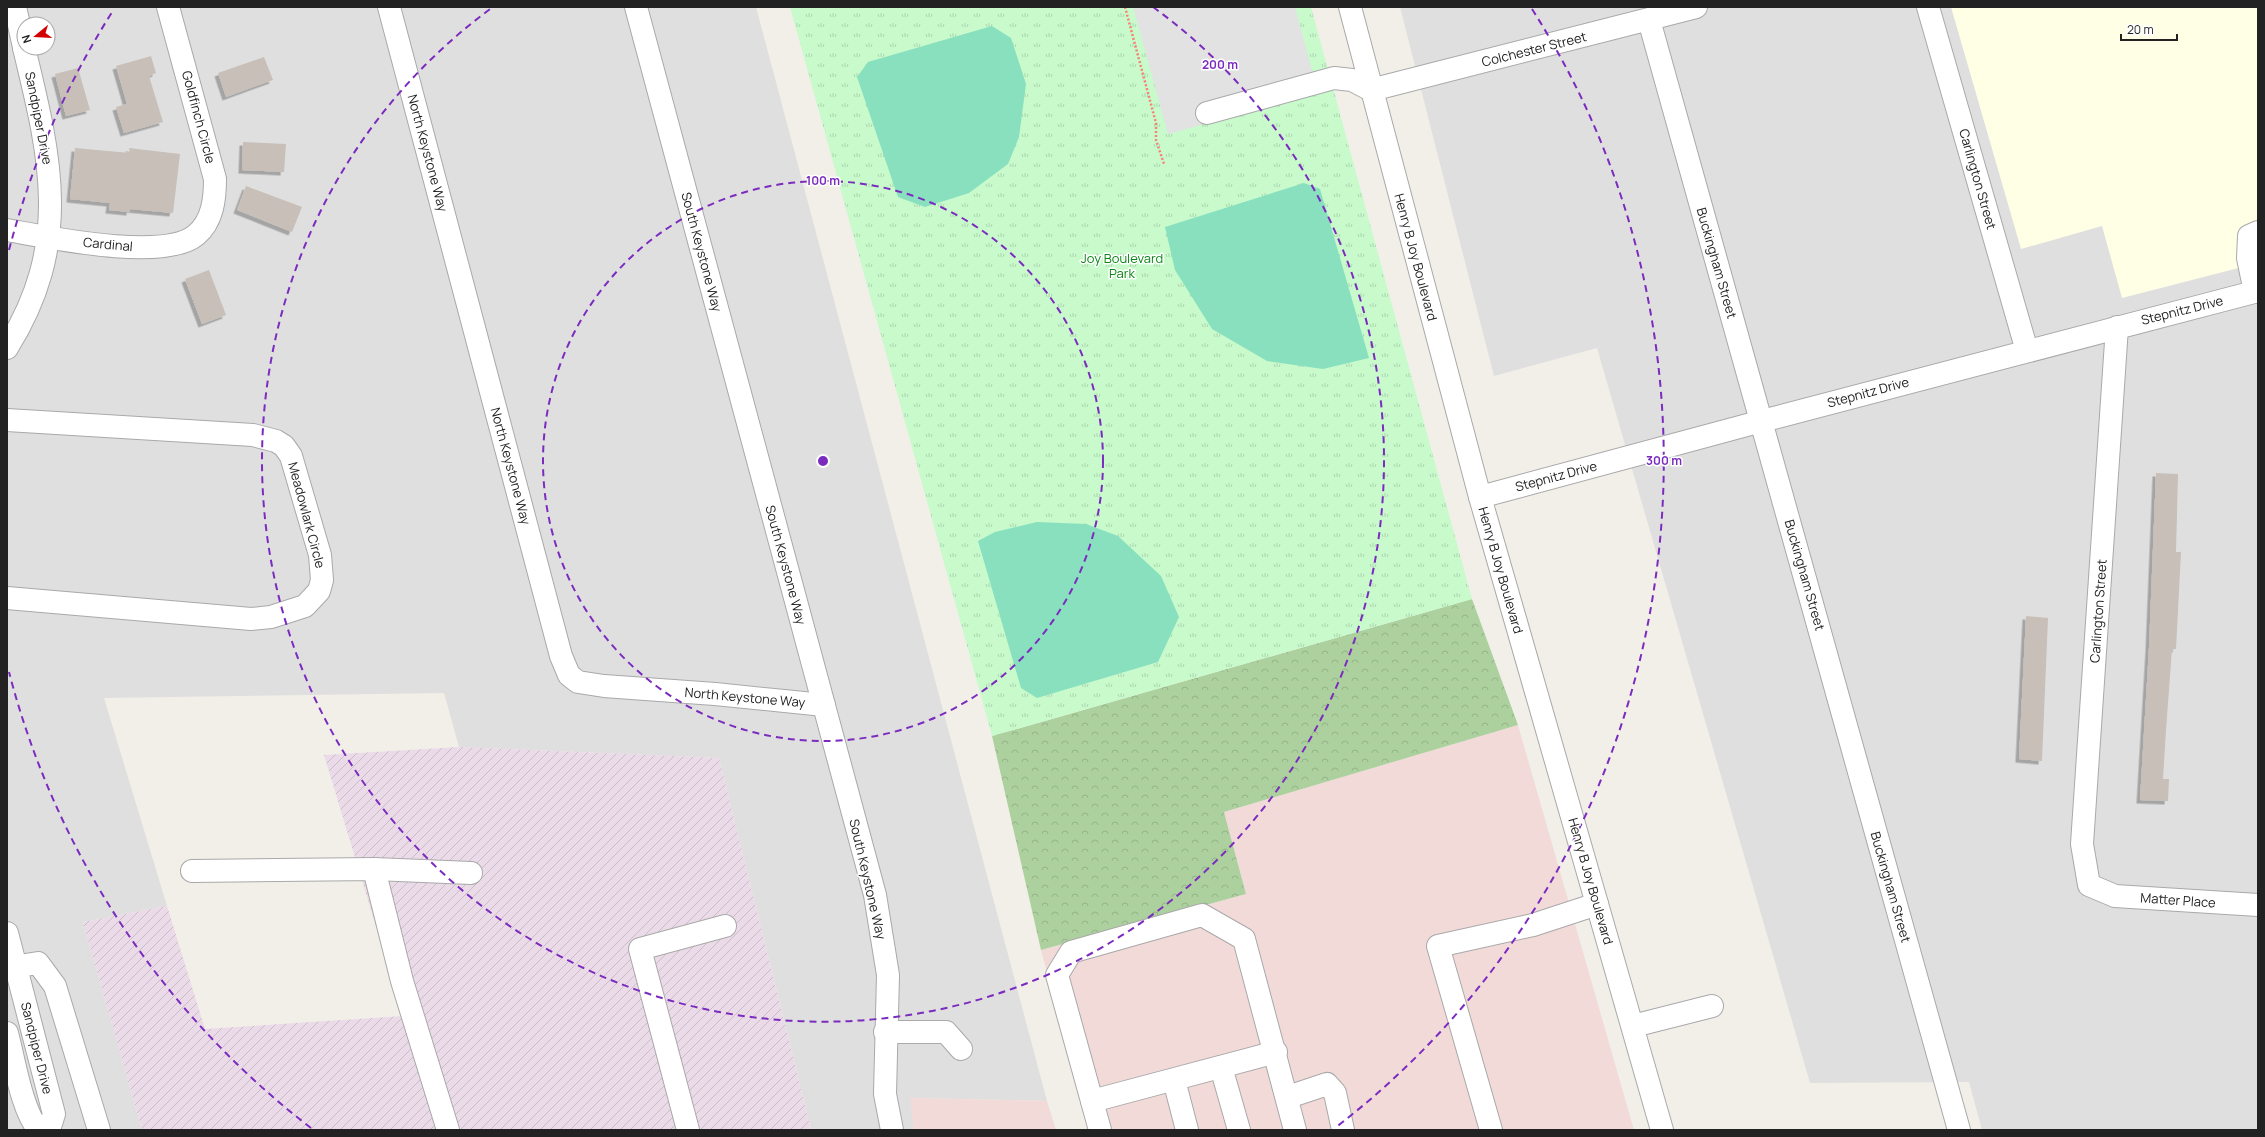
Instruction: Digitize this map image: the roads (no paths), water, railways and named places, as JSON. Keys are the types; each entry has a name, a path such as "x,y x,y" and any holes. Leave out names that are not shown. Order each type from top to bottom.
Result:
{"street":[{"name":"Goldfinch Circle","path":"168,7 215,179 213,207 204,226"},
{"name":"North Keystone Way","path":"389,7 561,656 569,675 578,682 604,686 824,704"},
{"name":"South Keystone Way","path":"636,7 875,895 888,974 885,1094 892,1130"},
{"name":"Henry B Joy Boulevard","path":"1350,7 1480,497 1662,1130"},
{"name":"Colchester Street","path":"1371,90 1696,7"},
{"name":"Carlington Street","path":"1928,7 2027,351"},
{"name":"Buckingham Street","path":"1648,20 1762,420 1959,1130"},
{"name":"Sandpiper Drive","path":"7,348 29,310 38,283 49,237 49,168 43,128 26,56"},
{"path":"1207,113 1334,78 1352,80 1371,90"},
{"name":"Cardinal","path":"7,230 120,246 155,247 183,242 196,236 204,226"},
{"path":"2256,291 2248,258 2249,236 2258,232"},
{"name":"Stepnitz Drive","path":"1480,497 1762,420 2256,291"},
{"name":"Carlington Street","path":"2098,890 2089,885 2082,844 2117,327"},
{"name":"Meadowlark Circle","path":"7,420 237,433 276,441 284,446 291,456 323,570 319,591 310,603 271,617 251,619 7,598"},
{"path":"374,869 402,981 448,1130"},
{"path":"192,871 374,869 471,873"},
{"name":"Matter Place","path":"2098,890 2115,896 2258,905"},
{"path":"1491,1130 1438,946 1532,925 1597,904"},
{"path":"1100,1130 1057,975 1071,952 1202,915 1244,939 1276,1052 1295,1130"},
{"path":"693,1130 640,949 725,926"},
{"name":"Sandpiper Drive","path":"7,934 11,967 54,1114 49,1130"},
{"path":"11,967 38,963 55,986 98,1130"},
{"path":"1633,1026 1712,1006"},
{"path":"886,1032 946,1032 961,1049"},
{"name":"Sandpiper Drive","path":"7,1033 17,1109 39,1130"},
{"path":"1092,1101 1276,1052"},
{"path":"1221,1067 1239,1130"},
{"path":"1174,1080 1187,1130"},
{"path":"1288,1097 1327,1084 1335,1093 1343,1130"}],"park label":[{"name":"Joy Boulevard Park","path":"1122,266"}]}
